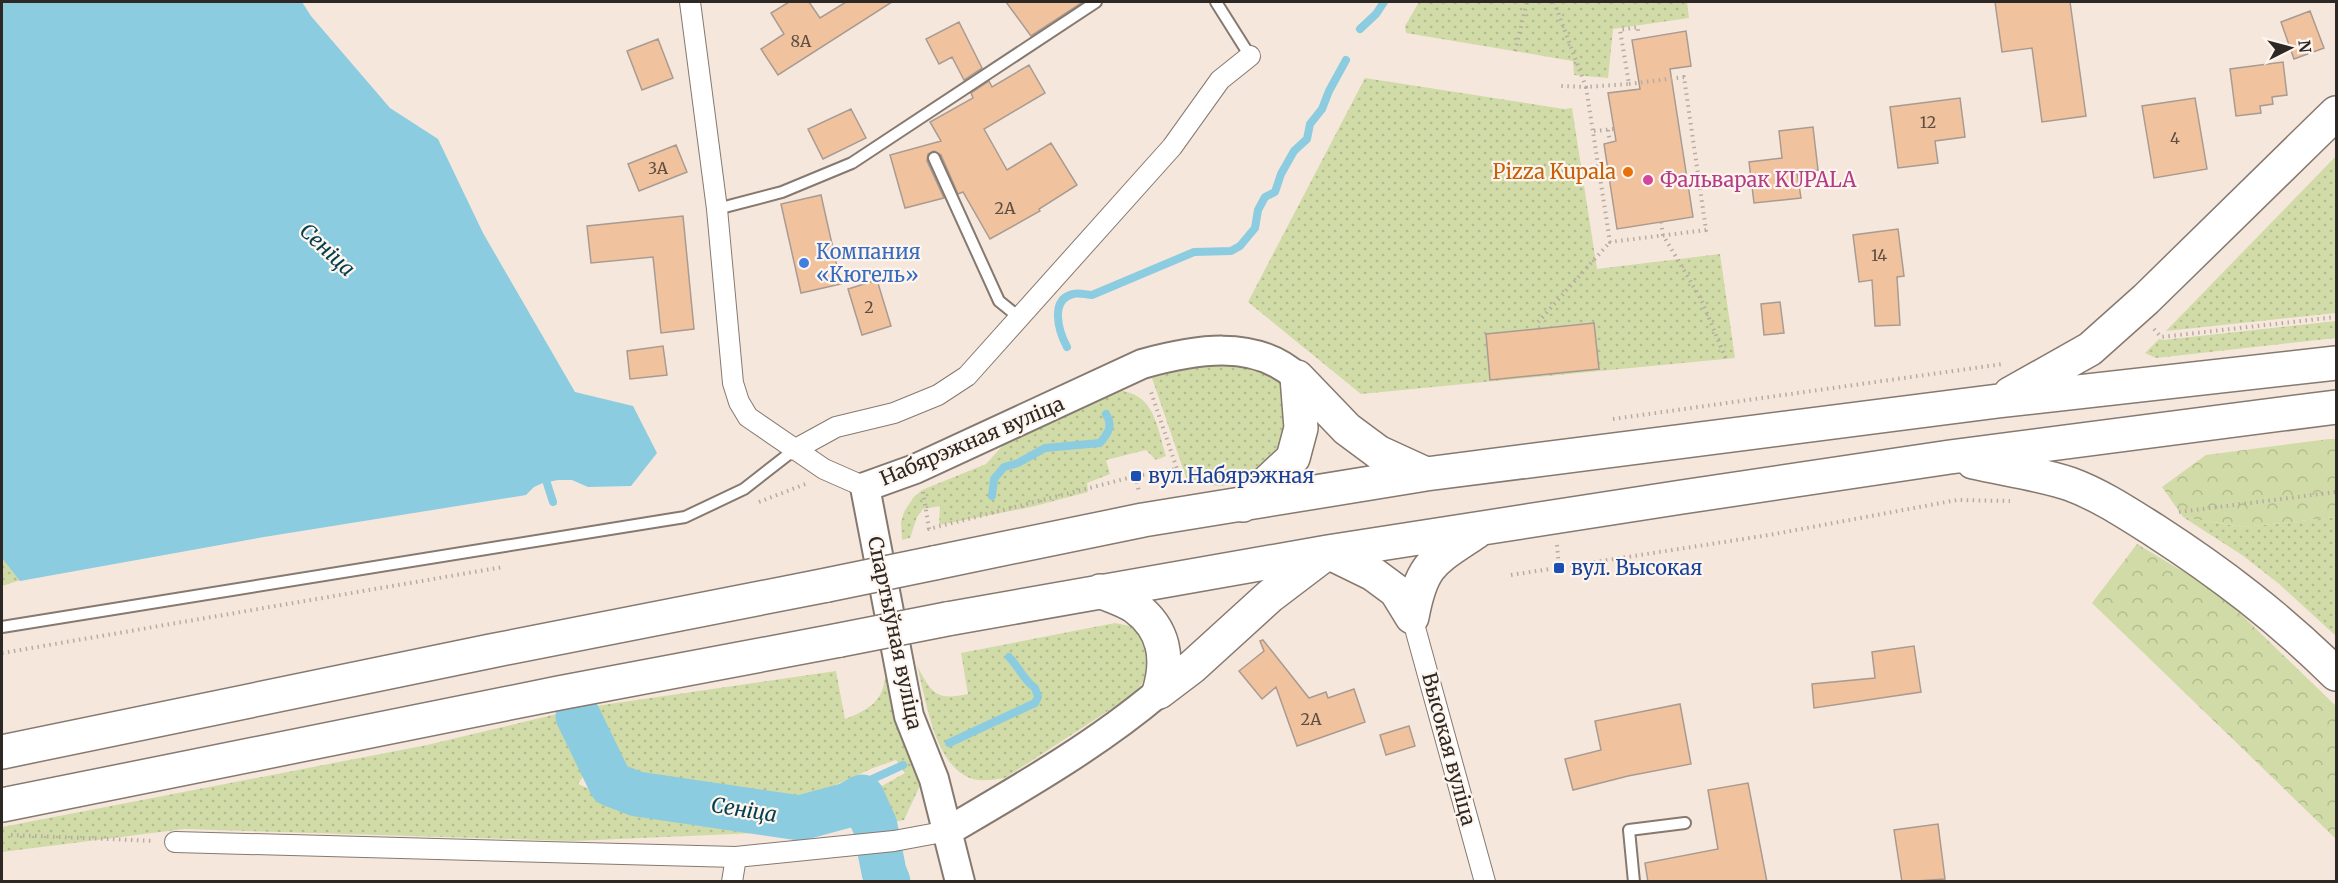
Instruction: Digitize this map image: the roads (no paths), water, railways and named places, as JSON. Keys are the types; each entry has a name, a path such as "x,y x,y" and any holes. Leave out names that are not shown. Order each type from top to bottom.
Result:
{"highway":[{"path":"1998,401 2090,349 2135,310 2337,113"},
{"path":"2,752 1143,520 1426,474 1998,401 2337,363"},
{"path":"1297,377 1347,429 1378,453 1426,474"},
{"path":"1243,505 1293,458 1301,428 1297,377"},
{"path":"2,805 547,695 946,619 1328,552 1950,457 2337,407"},
{"path":"1950,457 2070,484 2115,506 2198,558 2258,602 2337,674"},
{"path":"1412,617 1418,588 1430,565 1481,528"},
{"path":"1328,552 1373,574 1396,591 1412,617"},
{"path":"1160,692 1192,667 1263,602 1328,552"},
{"path":"1100,591 1135,607 1152,624 1165,650 1164,675 1160,692"}],"street":[{"name":"Набярэжная вуліца","path":"690,2 717,209 733,383 738,402 748,417 824,469 865,487 915,469 1142,364 1176,355 1224,350 1246,352 1285,366 1297,377"},
{"path":"794,450 836,427 894,413 938,395 967,376 1172,147 1220,80 1250,56"},
{"name":"Спартыўная вуліца","path":"865,487 909,716 934,779 960,882"},
{"name":"Высокая вуліца","path":"1412,617 1485,882"},
{"path":"175,842 736,857 894,841 948,831 1035,780 1126,720 1160,692"},
{"path":"732,882 736,857"}],"lane":[{"path":"717,209 782,192 852,163 1096,2"},
{"path":"1216,2 1250,56"},
{"path":"934,158 999,301 1020,318"},
{"path":"2,627 685,518 744,489 794,450"},
{"path":"1635,882 1629,830 1685,823"}],"water":[{"path":"2,2 302,2 311,16 390,108 438,139 483,233 575,392 633,406 657,453 631,486 588,487 572,480 558,480 534,487 526,495 264,537 20,581 2,558"}],"waterway":[{"path":"1360,29 1376,14 1384,2"},
{"path":"1067,347 1058,317 1058,309 1066,297 1075,293 1092,295 1194,252 1231,251 1240,246 1255,228 1258,210 1265,197 1275,192 1281,174 1294,151 1307,139 1310,124 1322,109 1346,60"},
{"path":"992,496 994,479 1004,467 1018,463 1045,448 1100,443 1109,429 1106,414"},
{"name":"Сеніца","path":"544,474 553,502"},
{"path":"949,743 1035,703 1038,697 1035,688 1009,657"},
{"name":"Сеніца","path":"578,716 611,784 637,794 800,818 848,805 862,797 875,826 888,882"},
{"path":"862,797 868,781 903,765"}],"place":[{"name":"Pizza Kupala","path":"1628,172"},
{"name":"Фальварак KUPALA","path":"1648,180"},
{"name":"Компания «Кюгель»","path":"804,263"},
{"name":"вул.Набярэжная","path":"1136,476"},
{"name":"вул. Высокая","path":"1559,568"}]}
